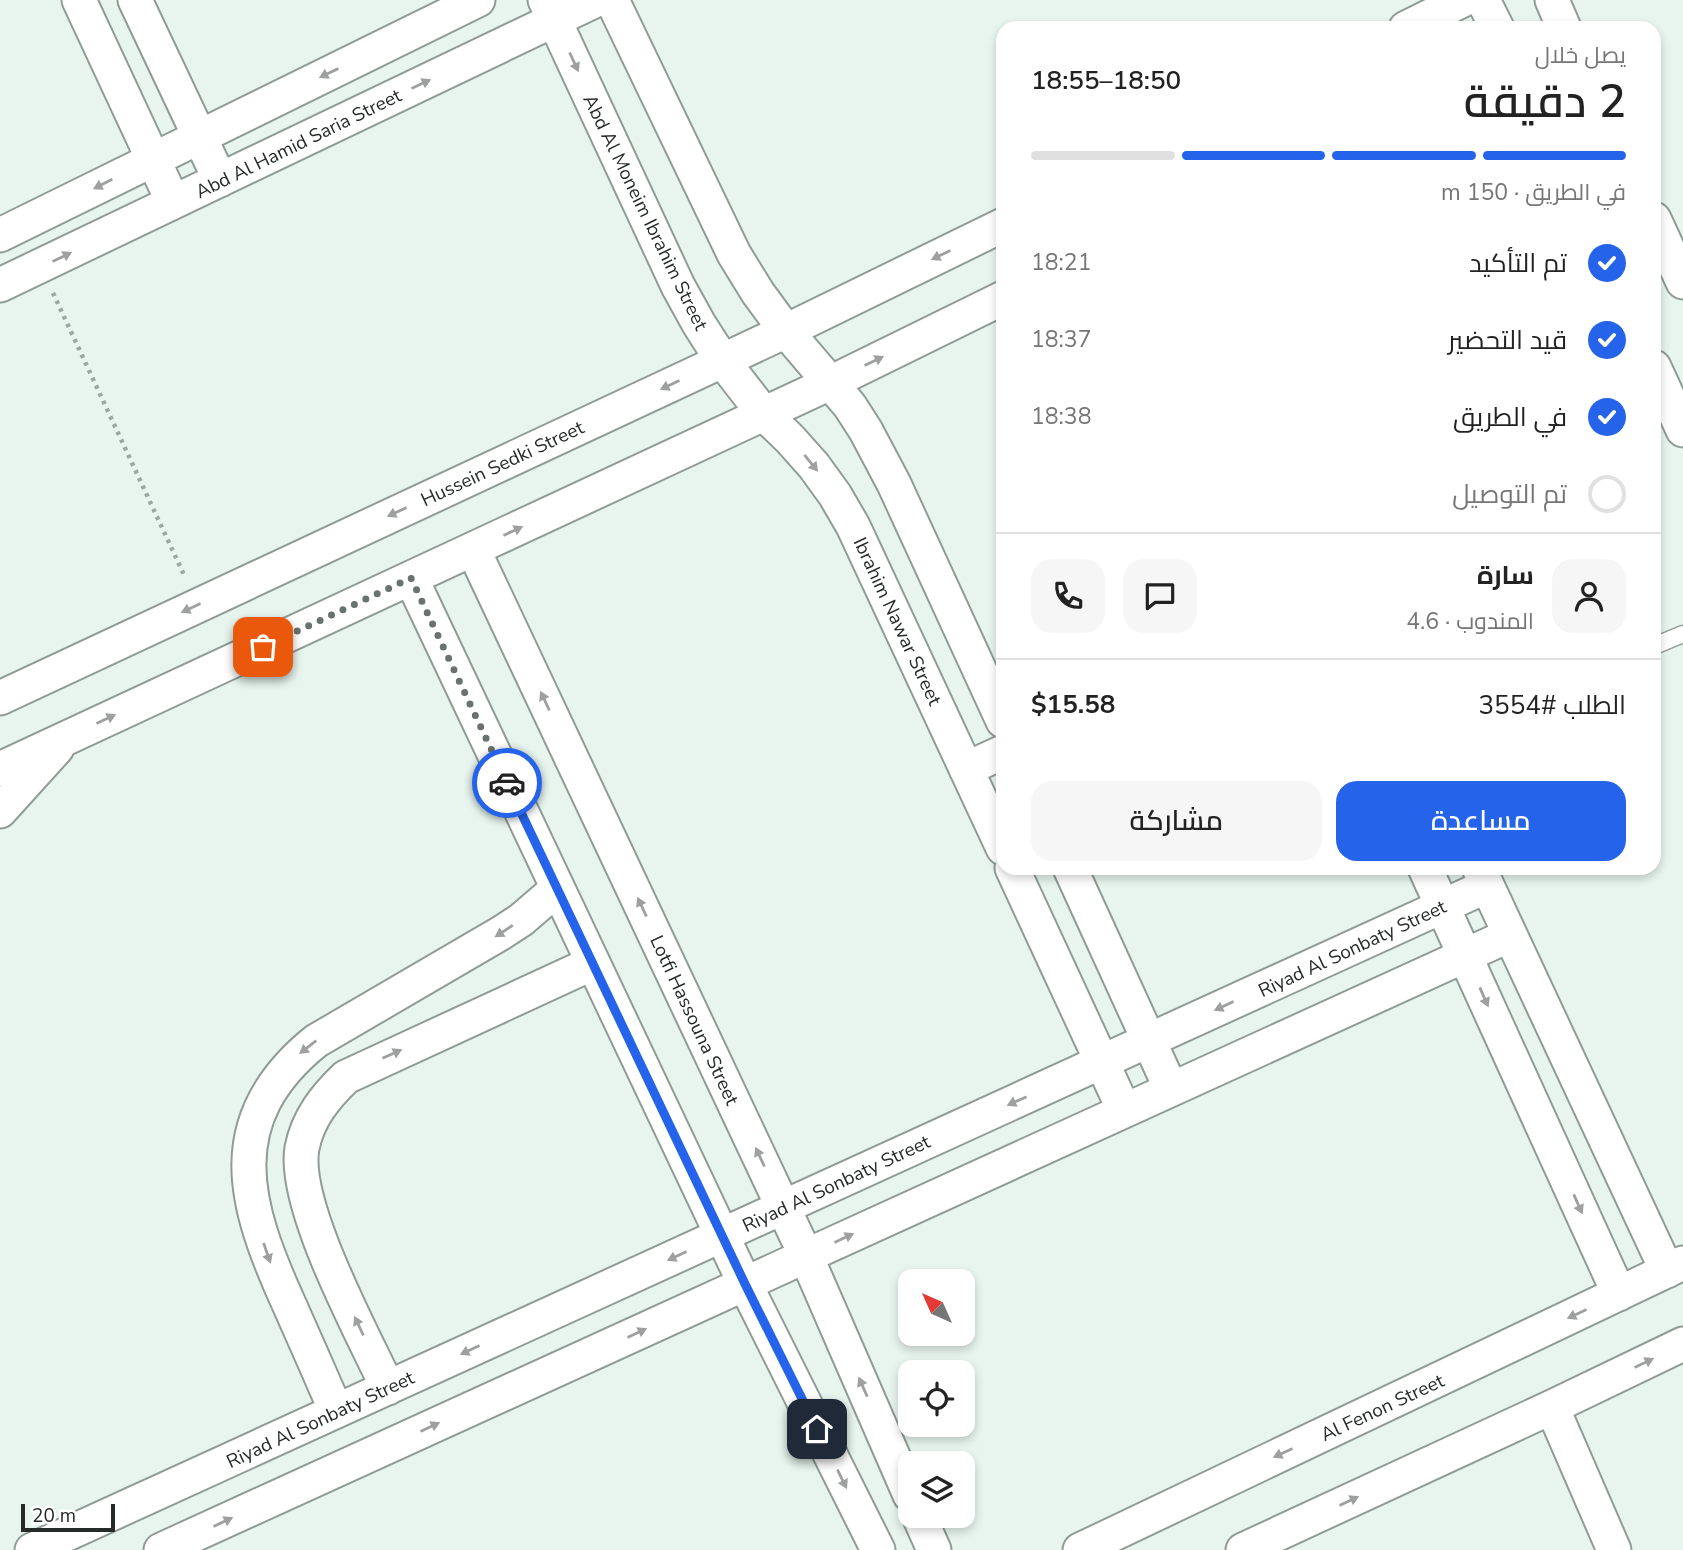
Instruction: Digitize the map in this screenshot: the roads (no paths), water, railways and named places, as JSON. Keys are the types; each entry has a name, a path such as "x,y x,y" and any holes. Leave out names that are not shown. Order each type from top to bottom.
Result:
{"street":[{"path":"79,0 173,202"},
{"path":"135,0 220,180"},
{"path":"0,235 478,0"},
{"name":"Abd Al Hamid Saria Street","path":"0,285 220,180 550,10 596,0"},
{"path":"612,0 734,254 786,331 850,406 881,457 996,700"},
{"path":"1420,21 1463,0"},
{"path":"1483,0 1493,21"},
{"name":"Abd Al Moneim Ibrahim Street","path":"550,10 678,286 722,360 764,414"},
{"name":"Hussein Sedki Street","path":"0,698 786,331 996,228"},
{"path":"1661,234 1683,282"},
{"path":"0,769 764,414 996,301"},
{"path":"1661,382 1683,430"},
{"name":"Ibrahim Nawar Street","path":"764,414 814,466 847,515 996,833"},
{"name":"Lotfi Hassouna Street","path":"473,549 806,1256 898,1467"},
{"path":"411,578 745,1284 878,1550"},
{"path":"0,677 43,678"},
{"path":"948,729 996,713"},
{"path":"0,811 65,738"},
{"path":"966,769 996,755"},
{"path":"1015,875 1124,1110"},
{"path":"1073,875 1171,1089"},
{"path":"1428,875 1619,1294"},
{"path":"1483,877 1675,1267"},
{"name":"Riyad Al Sonbaty Street","path":"32,1550 1443,906 1483,877"},
{"path":"336,1411 272,1268 256,1221 248,1168 260,1111 273,1084 292,1060 316,1041 501,933 521,920 557,888"},
{"path":"161,1550 1510,934"},
{"path":"388,1388 327,1256 309,1207 301,1178 302,1149 310,1121 325,1097 346,1077 593,963"},
{"name":"Al Fenon Street","path":"1080,1550 1675,1267"},
{"path":"1243,1550 1552,1407 1683,1343"},
{"path":"1552,1407 1614,1550"},
{"path":"924,1528 934,1550"}],"lane":[{"path":"1661,643 1683,634"}]}
